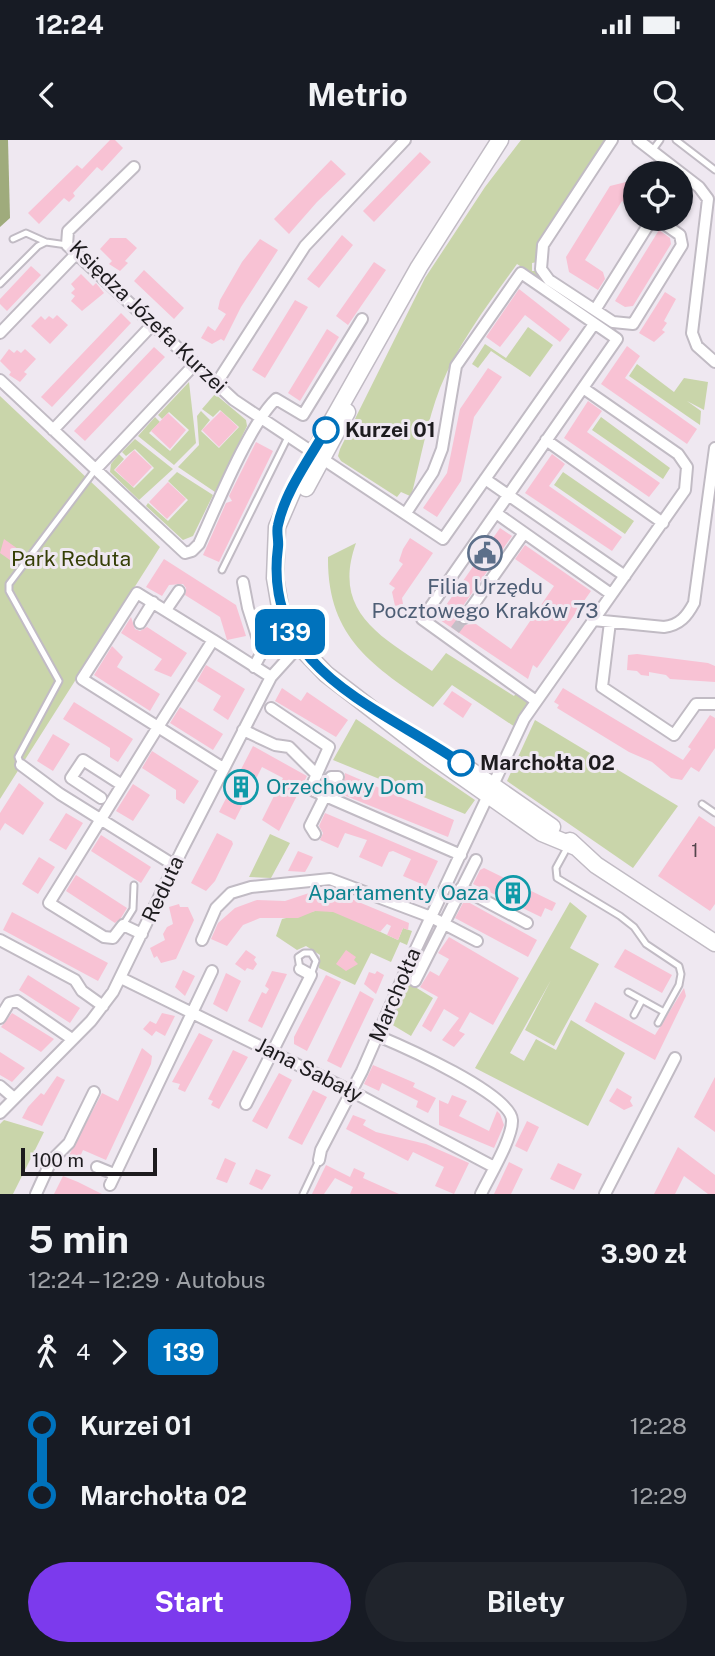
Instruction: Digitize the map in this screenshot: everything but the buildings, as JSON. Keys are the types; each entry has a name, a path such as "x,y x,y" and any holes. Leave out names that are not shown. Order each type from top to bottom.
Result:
{"street":[{"path":"216,384 236,358 305,246 405,140"},
{"path":"500,140 424,259 318,455 283,512 277,527 277,598 284,621 299,646 326,674 491,791 542,832 573,846 596,865 715,943"},
{"path":"476,180 508,140"},
{"path":"612,140 540,253 544,275 613,322 633,324 682,245 680,235 674,231"},
{"path":"638,140 699,187 708,199 692,333 697,346 715,362"},
{"name":"Księdza Józefa Kurzei","path":"134,167 68,231 67,245 194,365 261,419 443,539 485,479"},
{"path":"595,310 647,231"},
{"path":"0,333 76,254"},
{"path":"406,513 433,472 442,449 456,366 521,273 617,339 422,620 452,635 536,701"},
{"path":"0,380 177,548 185,552 192,551 261,419 276,399 303,415 362,319"},
{"path":"53,430 153,324"},
{"path":"594,324 485,479 625,576"},
{"path":"95,470 194,365"},
{"name":"Marchołta","path":"320,1160 321,1150 378,1036 516,734 536,701 685,491 688,478 683,460 583,388"},
{"path":"547,440 663,523"},
{"path":"593,620 664,628 673,626 688,613 694,603 712,494 715,448"},
{"path":"496,513 611,594"},
{"path":"464,618 524,533"},
{"path":"243,582 262,652 254,667"},
{"path":"166,610 179,591"},
{"path":"223,768 82,679 137,593 271,677"},
{"path":"140,623 153,602"},
{"path":"610,622 602,687 674,735 696,704 715,704"},
{"path":"142,934 123,925 113,938 104,937 49,902 101,820 106,801 122,785 213,640"},
{"name":"Reduta","path":"0,1113 103,1006 121,978 174,865 271,677 299,646"},
{"path":"271,708 329,747 312,788 473,864 415,981"},
{"path":"243,730 275,745 289,747 317,775"},
{"path":"106,801 71,778 83,760 122,785"},
{"path":"21,765 101,820 174,865"},
{"path":"315,834 310,827 331,777 338,777"},
{"path":"202,940 216,908 231,893 251,887 285,886 314,880 344,882 431,917 477,941"},
{"path":"461,888 527,923"},
{"path":"0,940 75,980 82,991 103,1006"},
{"path":"246,1104 311,975 300,968"},
{"path":"97,1167 112,1180 212,971"},
{"name":"Jana Sabały","path":"121,978 351,1091 494,1167"},
{"path":"0,1018 9,1003 17,1001 72,1040"},
{"path":"378,1036 429,1058 508,1108 512,1124 481,1194"},
{"path":"605,1194 675,1058"},
{"path":"0,1086 15,1098"},
{"path":"36,1194 51,1161 69,1143 94,1092"}],"lane":[{"path":"652,151 660,140"},
{"path":"676,140 715,170"},
{"path":"13,239 26,233 46,242 67,245"},
{"path":"0,284 29,254 46,242"},
{"path":"222,570 288,437"},
{"path":"21,765 18,757 59,681 8,586 79,486 95,470"},
{"path":"702,804 715,813"},
{"path":"573,846 556,868 556,877 634,926 646,944 679,966 681,979 658,1023"},
{"path":"123,925 133,909 134,885"},
{"path":"300,968 297,962 300,955 311,953 316,961 311,975"},
{"path":"628,992 664,1012"},
{"path":"634,1015 642,1000"},
{"name":"Marchołta","path":"303,1194 320,1160"}],"green space":[{"path":"0,140 8,140 10,218 0,227"},
{"path":"521,140 605,140 538,242 537,262 532,263 532,271 537,271 546,283 517,264 485,309 465,339 440,388 412,493 410,496 401,492 397,497 341,461 338,456 340,449 425,278 485,187"},
{"path":"528,327 553,345 530,377 491,351 478,368 472,364 485,344 506,358"},
{"path":"637,364 674,392 684,378 708,382 704,410 687,401 701,411 700,425 629,376"},
{"path":"189,382 196,443 174,465 138,436 155,417 160,422 149,433 170,451 189,430 169,412 162,419 158,415"},
{"path":"215,394 246,420 247,426 215,492 178,467 199,445 197,416 201,411 210,420 201,431 219,448 239,427 220,410 213,417 202,409"},
{"name":"Park Reduta","path":"0,396 160,547 0,799"},
{"path":"601,417 670,468 663,479 592,430"},
{"path":"135,439 173,469 139,500 110,472 111,464 119,454 124,459 114,470 134,488 154,468 135,449 126,456 122,452"},
{"path":"177,472 213,495 193,536 183,540 146,506 148,503 168,521 188,500 168,481"},
{"path":"563,472 634,521 625,534 554,485"},
{"path":"356,543 350,567 350,588 356,605 366,620 379,634 432,671 446,653 514,696 517,692 528,703 515,727 452,685 433,707 391,678 358,647 345,629 336,609 330,585 328,557"},
{"path":"356,719 475,800 465,814 333,760"},
{"path":"535,720 678,806 633,868 507,781"},
{"path":"270,834 290,843 271,878 249,877"},
{"path":"570,902 587,916 570,948 599,964 554,1046 525,1030 551,980 510,1053 524,1061 536,1039 556,1050 571,1020 625,1053 588,1126 475,1068"},
{"path":"319,910 337,912 398,940 403,928 412,931 407,945 400,942 391,962 371,953 355,985 319,968 320,955 306,946 297,950 276,936 282,919"},
{"path":"407,982 433,998 411,1036 391,1024"},
{"path":"4,1120 44,1132 13,1194 0,1194 0,1124"}],"tunnel":[{"path":"455,630 464,618"}],"bus line":[{"name":"139","path":"326,430 293,490 277,527 275,578 277,598 284,621 299,646 326,674 373,709 461,763"}],"place":[{"name":"Kurzei 01","path":"326,430"},
{"name":"Filia Urzędu Pocztowego Kraków 73","path":"485,553"},
{"name":"Marchołta 02","path":"461,763"},
{"name":"Orzechowy Dom","path":"241,787"},
{"name":"Apartamenty Oaza","path":"513,893"}]}
